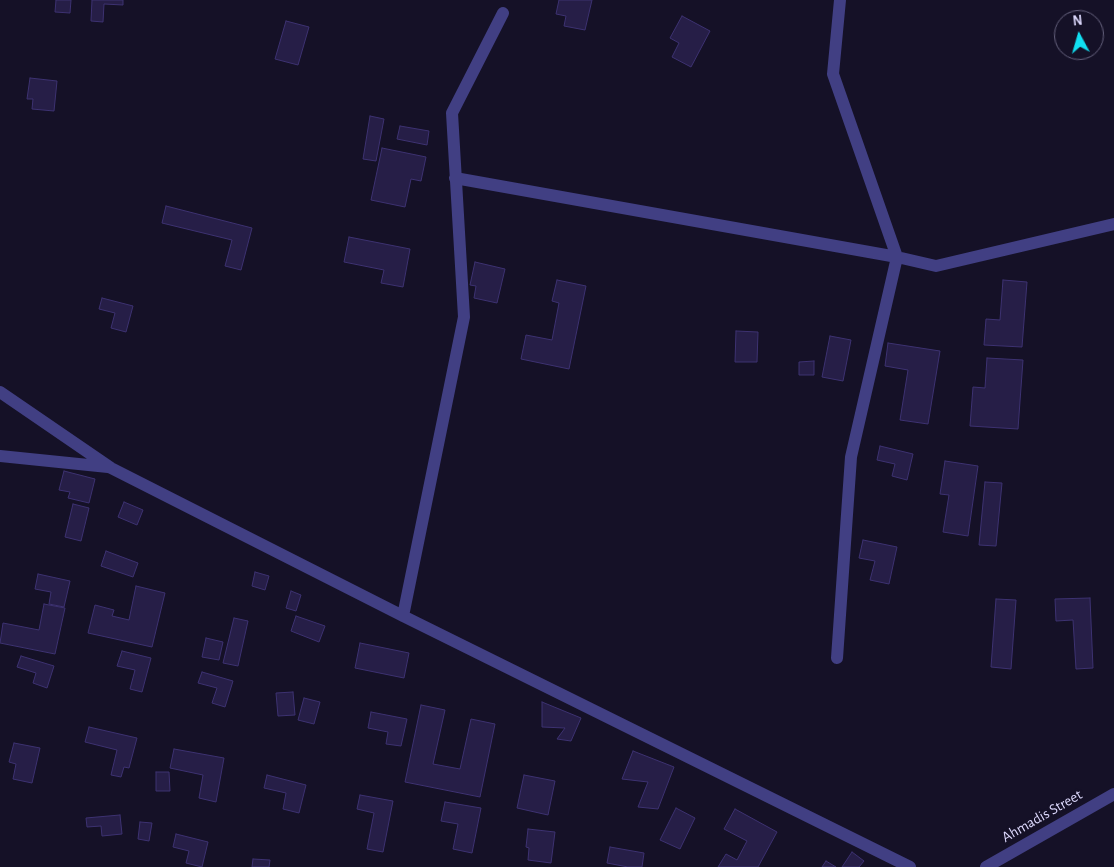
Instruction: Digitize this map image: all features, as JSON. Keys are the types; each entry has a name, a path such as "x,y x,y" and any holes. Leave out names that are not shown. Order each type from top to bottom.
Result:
{"street":[{"path":"837,658 851,457 897,256 833,74 840,0"},
{"path":"403,616 464,317 452,113 503,13"},
{"path":"455,178 897,256 936,266 1114,224"},
{"path":"0,392 110,468 403,616 910,867"},
{"path":"0,456 110,468"},
{"name":"Ahmadis Street","path":"986,867 1114,794"}],"building":[{"path":"56,0 71,0 70,13 55,12"},
{"path":"92,0 123,0 123,5 104,4 103,22 91,21"},
{"path":"559,0 592,0 585,30 564,26 566,16 556,14"},
{"path":"682,16 710,31 691,67 672,57 679,43 670,38"},
{"path":"286,21 309,27 298,65 275,59"},
{"path":"30,78 57,81 54,111 32,109 33,99 27,99"},
{"path":"370,116 384,119 376,161 363,159"},
{"path":"400,126 429,131 427,145 397,139"},
{"path":"382,148 426,157 421,181 411,179 405,207 371,200"},
{"path":"166,206 252,228 241,270 225,266 232,240 162,223"},
{"path":"349,237 410,249 403,287 381,283 384,270 344,262"},
{"path":"475,262 505,269 497,303 474,298 476,286 470,285"},
{"path":"557,280 586,286 569,369 521,359 526,335 552,340 559,303 552,301"},
{"path":"1003,280 1027,282 1022,347 984,345 986,319 1000,320"},
{"path":"102,298 133,306 126,332 111,328 115,313 99,309"},
{"path":"736,331 758,332 757,362 735,362"},
{"path":"830,336 851,340 843,381 822,377"},
{"path":"888,343 940,351 928,424 900,420 908,370 885,366"},
{"path":"987,358 1023,360 1018,429 970,426 973,387 985,388"},
{"path":"814,361 814,375 799,375 799,362"},
{"path":"880,446 913,454 907,480 892,476 895,464 877,460"},
{"path":"945,461 978,466 968,536 943,532 949,495 940,494"},
{"path":"64,471 95,479 89,503 68,498 70,492 59,490"},
{"path":"985,482 1002,483 996,546 979,545"},
{"path":"124,502 143,510 137,525 118,517"},
{"path":"73,504 89,508 81,541 65,537"},
{"path":"863,540 897,547 889,584 870,580 875,561 859,558"},
{"path":"106,551 138,563 133,577 101,566"},
{"path":"255,572 269,576 265,590 252,586"},
{"path":"38,574 70,581 64,607 49,604 51,592 35,589"},
{"path":"136,586 165,593 152,647 88,633 95,605 114,610 112,616 129,620"},
{"path":"291,591 301,595 296,611 286,608"},
{"path":"1090,598 1093,668 1076,669 1073,620 1056,621 1055,599"},
{"path":"996,599 1016,600 1011,669 991,667"},
{"path":"44,604 65,608 55,654 0,643 3,623 39,630"},
{"path":"296,616 325,626 319,642 291,631"},
{"path":"234,618 248,621 238,666 223,663"},
{"path":"206,638 223,642 219,660 202,657"},
{"path":"360,643 409,653 404,678 355,668"},
{"path":"122,651 151,658 142,692 130,689 135,670 117,666"},
{"path":"21,656 54,666 47,688 33,683 36,673 17,667"},
{"path":"202,672 233,681 225,707 212,703 217,688 198,683"},
{"path":"293,692 295,715 278,716 276,693"},
{"path":"304,698 320,702 314,724 298,720"},
{"path":"542,702 581,718 571,741 557,739 565,728 542,727"},
{"path":"421,705 445,710 433,764 460,769 471,719 495,724 480,797 405,782"},
{"path":"371,712 407,719 401,746 386,744 388,732 368,728"},
{"path":"89,727 137,738 129,768 124,767 121,777 111,775 117,750 85,742"},
{"path":"14,743 40,748 32,783 13,779 16,764 9,762"},
{"path":"174,749 224,758 216,802 199,798 203,775 170,768"},
{"path":"633,751 674,767 658,809 638,807 648,782 622,779"},
{"path":"156,772 169,772 170,791 156,791"},
{"path":"267,775 306,785 299,813 283,809 286,793 264,788"},
{"path":"524,775 555,781 548,815 517,808"},
{"path":"360,795 393,801 383,852 367,849 374,813 357,809"},
{"path":"445,802 481,808 472,853 453,849 458,824 441,821"},
{"path":"676,808 695,818 680,849 660,840"},
{"path":"735,809 777,832 758,867 718,867 726,854 737,860 747,841 724,829"},
{"path":"120,815 122,834 102,836 101,826 87,827 86,818"},
{"path":"140,822 152,823 149,841 138,839"},
{"path":"528,829 555,832 551,863 528,860 529,848 526,847"},
{"path":"176,834 208,842 202,867 186,863 189,851 173,847"},
{"path":"610,847 644,853 642,867 628,867 607,863"},
{"path":"852,852 864,861 859,867 842,867"},
{"path":"253,859 270,860 269,867 252,867"},
{"path":"826,861 836,867 822,867"}]}
